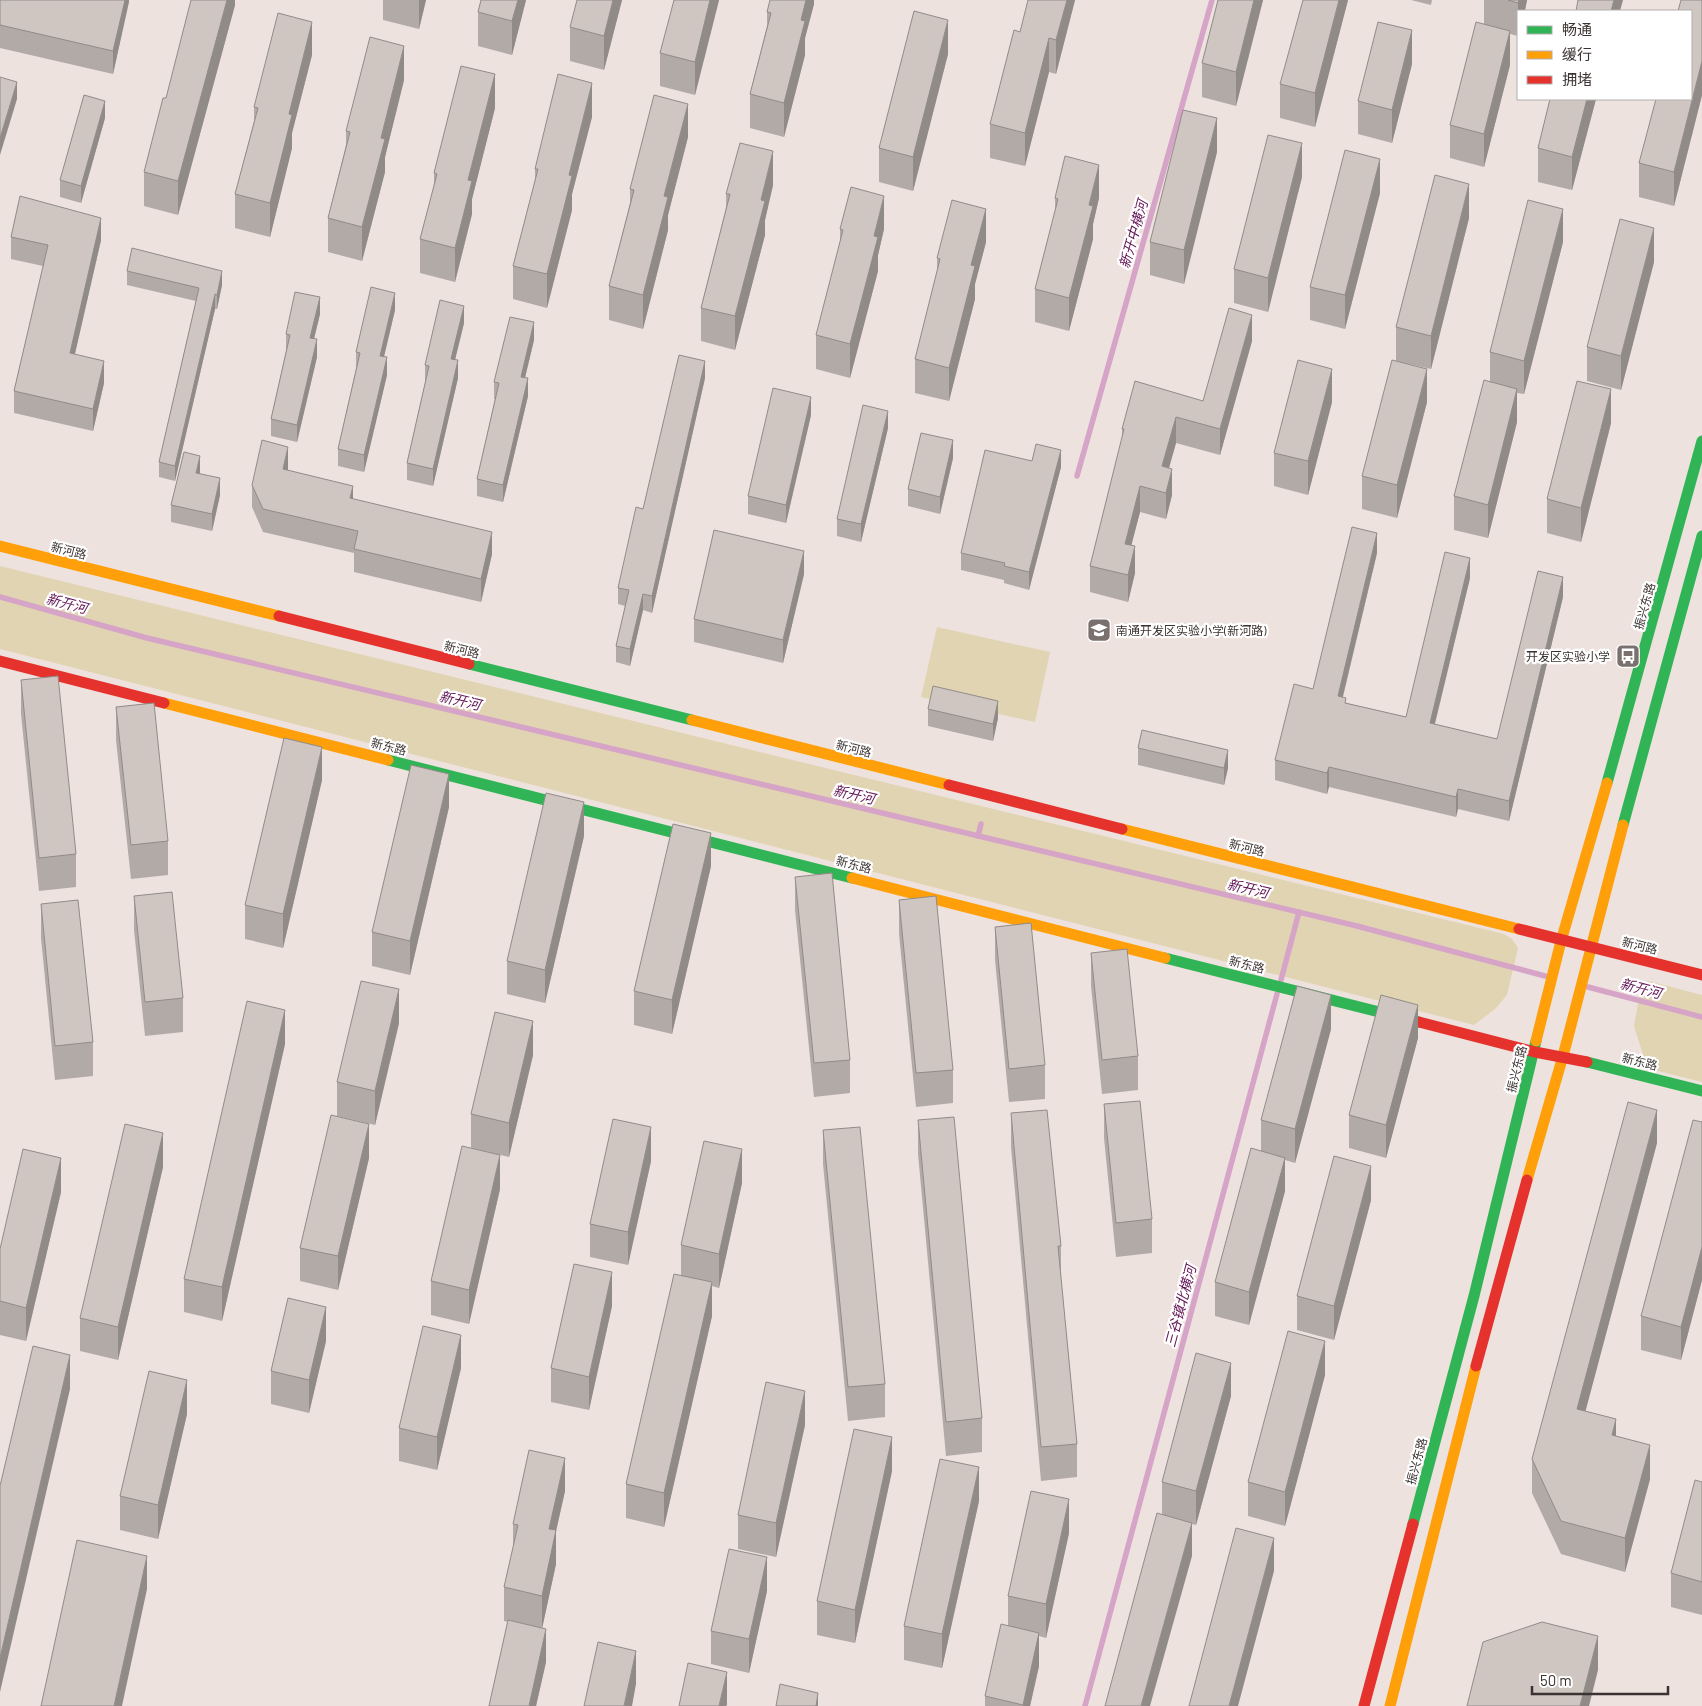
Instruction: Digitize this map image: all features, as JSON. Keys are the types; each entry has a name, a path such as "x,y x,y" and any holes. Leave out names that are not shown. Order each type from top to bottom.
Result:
{"street":[{"name":"振兴东路","path":"1364,1706 1474,1296 1561,941 1643,660 1702,441"},
{"path":"1390,1706 1496,1286 1563,1056 1590,947 1702,536"},
{"name":"新河路","path":"0,546 1702,975"},
{"name":"新东路","path":"0,661 1535,1052 1563,1056 1702,1091"}],"shaded area":[{"path":"0,566 1504,934 1512,939 1518,948 1507,995 1495,1009 1474,1025 0,649"},
{"path":"937,627 1050,652 1035,722 921,697"},
{"path":"1648,981 1702,995 1702,1082 1654,1070 1645,1061 1634,1026 1641,987"}],"building":[{"path":"0,0 125,0 113,51 0,25"},
{"path":"191,0 227,0 178,181 144,172 163,98 166,98"},
{"path":"481,0 518,0 512,21 478,12"},
{"path":"577,0 613,0 604,36 570,27"},
{"path":"674,0 710,0 695,62 660,53"},
{"path":"770,0 806,0 801,20 805,21 784,103 750,94 771,13 767,12"},
{"path":"1028,0 1067,0 1056,40 1049,38 1025,133 990,124 1014,30 1020,32"},
{"path":"1218,0 1254,0 1236,72 1202,63"},
{"path":"1303,0 1339,0 1315,93 1280,84"},
{"path":"1508,0 1519,0 1518,3"},
{"path":"1578,0 1614,0 1611,10 1576,10"},
{"path":"1681,0 1702,0 1702,61 1674,172 1639,163 1656,100 1692,100 1692,10 1678,10"},
{"path":"914,11 948,20 913,157 879,148"},
{"path":"278,13 312,22 289,114 292,115 270,203 235,194 258,108 254,107"},
{"path":"1378,22 1412,30 1392,110 1358,101"},
{"path":"1476,22 1510,31 1484,134 1450,125"},
{"path":"370,37 404,46 381,138 385,139 362,227 328,218 350,132 346,131"},
{"path":"461,66 495,74 468,180 472,181 455,248 420,239 437,174 434,173"},
{"path":"558,74 592,83 569,175 572,176 547,274 513,266 538,169 535,169"},
{"path":"0,77 17,82 0,138"},
{"path":"84,95 105,101 81,186 60,180"},
{"path":"654,95 688,104 664,196 668,197 643,295 609,286 634,190 630,189"},
{"path":"1550,100 1587,100 1572,157 1538,148"},
{"path":"1183,110 1217,118 1184,250 1150,242"},
{"path":"1268,135 1302,143 1268,278 1234,269"},
{"path":"740,143 773,151 761,200 765,201 735,316 701,308 730,194 726,194"},
{"path":"1345,150 1380,159 1345,295 1310,287"},
{"path":"1065,156 1099,165 1089,205 1093,206 1069,298 1035,289 1058,199 1055,198"},
{"path":"1435,175 1469,184 1431,336 1396,327"},
{"path":"851,187 884,196 874,236 878,237 850,344 816,335 843,230 840,229"},
{"path":"20,196 101,218 70,353 104,361 93,409 14,391 48,245 11,237"},
{"path":"952,200 986,209 971,265 975,266 949,368 915,359 940,259 937,258"},
{"path":"1528,200 1563,209 1524,361 1490,352"},
{"path":"1620,219 1654,228 1621,356 1587,347"},
{"path":"132,248 222,271 175,466 159,462 199,288 127,271"},
{"path":"371,287 395,293 380,356 387,357 364,455 338,449 360,353 356,352"},
{"path":"295,292 320,297 310,338 317,339 297,425 271,419 290,335 286,334"},
{"path":"440,300 464,306 451,359 458,360 433,469 407,463 429,366 425,365"},
{"path":"1229,308 1252,315 1220,429 1176,417 1162,466 1172,469 1166,493 1140,486 1125,544 1135,546 1128,575 1090,566 1135,381 1203,401"},
{"path":"510,317 534,322 521,377 528,378 503,485 477,479 499,383 494,382"},
{"path":"679,355 705,361 652,596 643,594 630,649 616,646 629,590 618,588 636,507 643,509"},
{"path":"1298,360 1332,369 1308,461 1274,453"},
{"path":"1392,360 1427,369 1397,485 1362,476"},
{"path":"1484,380 1517,389 1488,505 1454,496"},
{"path":"1577,381 1611,389 1581,508 1547,499"},
{"path":"773,388 811,397 786,505 748,496"},
{"path":"863,405 888,411 861,524 837,519"},
{"path":"921,433 953,440 940,497 908,489"},
{"path":"262,440 288,447 283,469 353,486 350,498 492,532 481,579 354,549 358,531 263,509 252,485"},
{"path":"1036,444 1061,450 1029,572 1004,566 1005,563 961,553 985,450 1032,461"},
{"path":"184,452 200,456 196,473 220,478 212,514 171,505"},
{"path":"1352,527 1377,533 1338,696 1346,698 1345,703 1406,717 1445,552 1470,558 1430,723 1497,739 1538,571 1563,577 1509,801 1458,789 1456,797 1329,767 1327,773 1275,760 1294,684 1313,689"},
{"path":"714,530 804,551 783,640 694,619"},
{"path":"58,676 76,854 39,858 21,680"},
{"path":"933,686 998,701 993,724 928,709"},
{"path":"154,703 168,841 131,845 116,707"},
{"path":"1142,730 1228,750 1224,768 1138,748"},
{"path":"284,738 322,747 283,914 245,905"},
{"path":"411,765 449,774 410,941 372,932"},
{"path":"546,793 584,802 545,970 507,961"},
{"path":"673,824 711,833 672,1000 634,991"},
{"path":"832,873 850,1060 814,1063 795,877"},
{"path":"172,892 183,998 145,1002 134,896"},
{"path":"936,896 953,1070 916,1073 899,900"},
{"path":"78,900 93,1042 55,1046 41,904"},
{"path":"1031,923 1045,1065 1009,1069 995,927"},
{"path":"1127,949 1138,1056 1102,1060 1091,953"},
{"path":"361,981 399,989 375,1091 337,1082"},
{"path":"1297,986 1331,995 1295,1129 1261,1120"},
{"path":"1381,995 1418,1005 1386,1125 1349,1115"},
{"path":"247,1001 285,1010 222,1287 184,1279"},
{"path":"495,1012 533,1021 509,1123 471,1114"},
{"path":"1140,1101 1152,1219 1116,1223 1104,1104"},
{"path":"1628,1102 1657,1110 1577,1409 1616,1419 1612,1435 1650,1445 1625,1538 1561,1521 1532,1459"},
{"path":"1047,1110 1061,1246 1058,1246 1077,1444 1041,1447 1011,1113"},
{"path":"331,1115 369,1124 338,1256 300,1248"},
{"path":"954,1117 982,1418 946,1422 918,1120"},
{"path":"613,1119 651,1127 628,1232 590,1224"},
{"path":"1693,1120 1702,1122 1702,1247 1681,1327 1641,1316"},
{"path":"125,1124 163,1133 118,1327 80,1318"},
{"path":"860,1127 885,1384 848,1387 823,1130"},
{"path":"704,1141 742,1149 719,1254 681,1245"},
{"path":"462,1146 500,1155 469,1290 431,1281"},
{"path":"1251,1148 1285,1158 1249,1292 1215,1282"},
{"path":"23,1149 61,1158 26,1308 0,1301 0,1249"},
{"path":"1334,1156 1371,1166 1334,1306 1297,1296"},
{"path":"574,1264 612,1272 589,1377 551,1368"},
{"path":"674,1274 712,1282 664,1493 626,1484"},
{"path":"288,1298 326,1307 309,1380 271,1371"},
{"path":"423,1326 461,1335 437,1437 399,1428"},
{"path":"1288,1331 1325,1341 1285,1492 1248,1482"},
{"path":"33,1346 70,1355 0,1658 0,1486"},
{"path":"1196,1353 1231,1363 1196,1491 1162,1482"},
{"path":"149,1371 187,1380 158,1505 120,1496"},
{"path":"766,1382 805,1391 776,1523 738,1515"},
{"path":"854,1429 892,1437 855,1610 817,1601"},
{"path":"529,1450 565,1458 549,1529 556,1530 542,1596 504,1587 518,1525 513,1524"},
{"path":"940,1459 979,1467 942,1634 904,1626"},
{"path":"1695,1480 1702,1482 1702,1582 1671,1573"},
{"path":"1031,1491 1069,1499 1046,1604 1008,1596"},
{"path":"1157,1513 1192,1523 1141,1706 1105,1706"},
{"path":"1236,1528 1274,1538 1229,1706 1189,1706"},
{"path":"77,1540 147,1556 114,1706 41,1706"},
{"path":"729,1549 767,1557 749,1639 711,1631"},
{"path":"508,1620 546,1629 529,1706 489,1706"},
{"path":"1542,1622 1598,1636 1580,1706 1467,1706 1483,1642"},
{"path":"1001,1624 1039,1633 1023,1705 985,1696"},
{"path":"598,1642 636,1651 624,1706 584,1706"},
{"path":"688,1663 727,1672 719,1706 679,1706"},
{"path":"780,1684 818,1693 816,1706 776,1706"}],"waterway":[{"name":"新开中横河","path":"1077,476 1212,0"},
{"name":"新开河","path":"0,597 147,638 1357,926 1545,976"},
{"name":"新开中横河","path":"978,836 981,824"},
{"name":"三谷镇北横河","path":"1281,980 1299,912"},
{"name":"新开河","path":"1588,987 1702,1017"},
{"name":"三谷镇北横河","path":"1085,1706 1277,994"}],"traffic: fast":[{"path":"1607,783 1702,441"},
{"path":"1623,825 1702,536"},
{"path":"469,664 692,720"},
{"path":"388,760 852,878"},
{"path":"1165,958 1419,1022"},
{"path":"1413,1524 1474,1296 1536,1041"},
{"path":"1587,1062 1702,1091"}],"traffic: slow":[{"path":"0,546 279,616"},
{"path":"164,703 388,760"},
{"path":"692,720 949,785"},
{"path":"1536,1041 1561,941 1607,783"},
{"path":"1527,1180 1563,1056 1623,825"},
{"path":"1122,829 1519,929"},
{"path":"852,878 1165,958"},
{"path":"1390,1706 1476,1366"}],"traffic: jam":[{"path":"279,616 469,664"},
{"path":"0,661 164,703"},
{"path":"949,785 1122,829"},
{"path":"1519,929 1702,975"},
{"path":"1419,1022 1535,1052 1587,1062"},
{"path":"1476,1366 1527,1180"},
{"path":"1364,1706 1413,1524"}],"place":[{"name":"南通开发区实验小学(新河路)","path":"1099,630"},
{"name":"开发区实验小学","path":"1628,656"}]}
